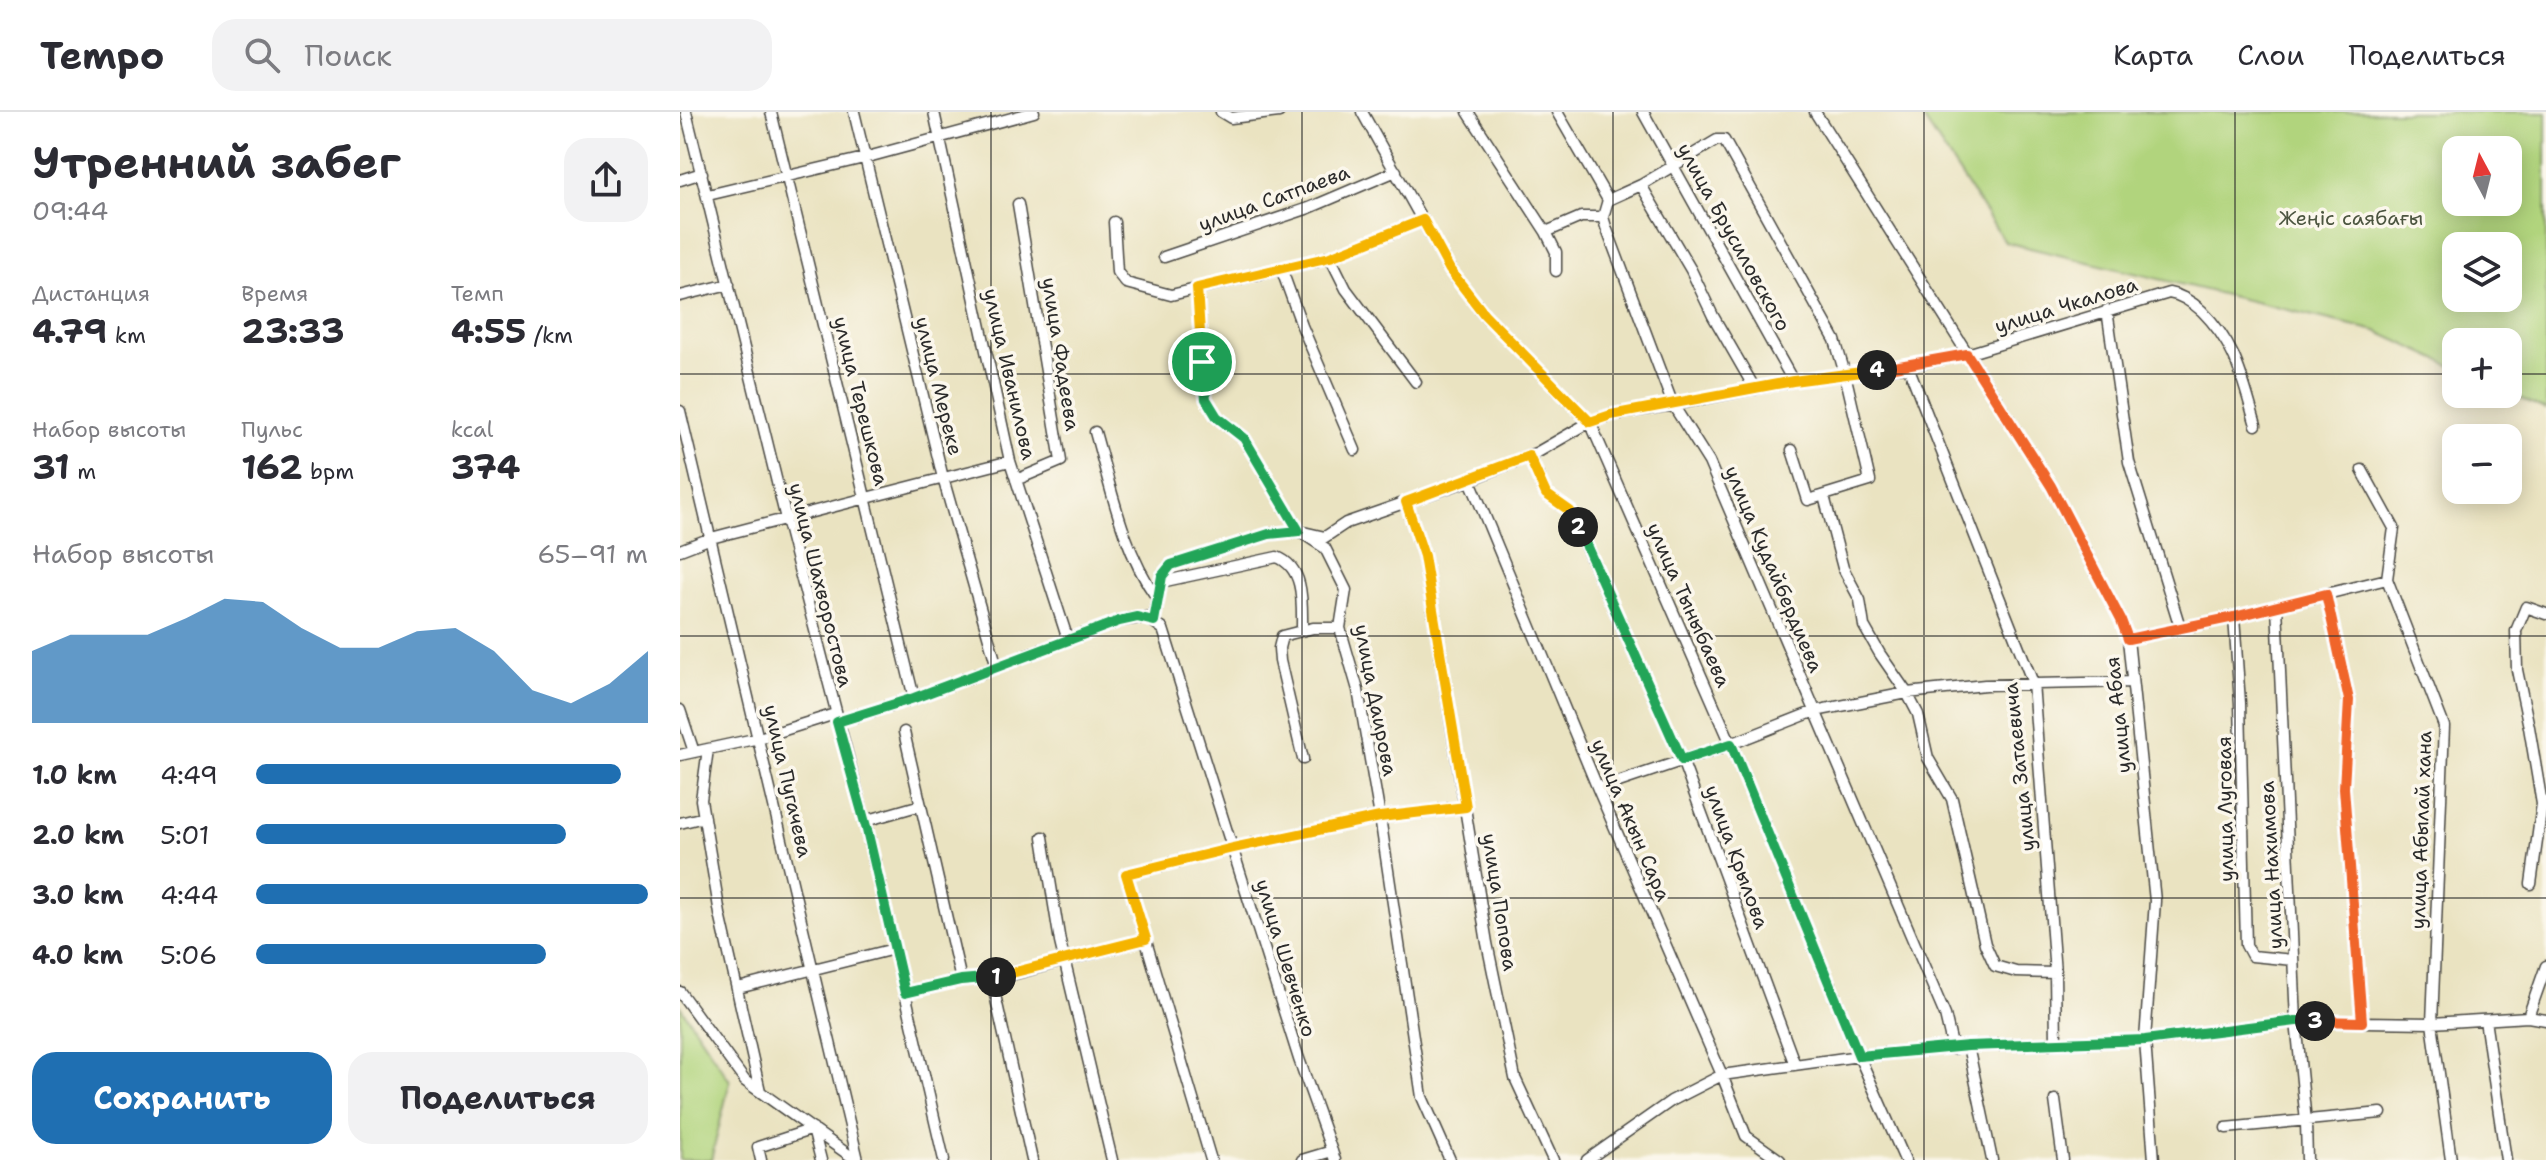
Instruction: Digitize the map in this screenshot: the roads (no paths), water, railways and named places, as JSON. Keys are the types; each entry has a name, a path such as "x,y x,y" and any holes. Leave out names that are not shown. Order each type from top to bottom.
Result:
{"street":[{"name":"улица Шахворостова","path":"686,112 836,718 865,821 944,1160"},
{"name":"улица Терешкова","path":"771,112 914,698"},
{"name":"улица Мереке","path":"854,112 943,478 997,667"},
{"name":"улица Иванилова","path":"934,112 1010,461 1068,640"},
{"path":"708,195 864,158 1034,112"},
{"path":"1221,112 1231,118 1279,112"},
{"name":"улица Тыныбаева","path":"1362,112 1450,270 1484,314 1590,422 1731,744 1905,1160"},
{"path":"1468,112 1546,232 1556,252 1556,271"},
{"path":"1546,232 1581,217 1603,217 1608,200 1557,112"},
{"name":"улица Брусиловского","path":"1643,112 1793,381"},
{"name":"улица Абая","path":"1815,112 2051,486 2128,639 2155,901 2145,1040 2154,1160"},
{"path":"1608,200 1641,185 1717,140 1724,140 1835,340 1870,481 1808,500 1792,450"},
{"name":"улица Сатпаева","path":"1164,257 1309,208 1396,171"},
{"path":"680,180 702,173"},
{"path":"1641,185 1755,389"},
{"name":"улица Фадеева","path":"1016,480 1061,461 1018,204"},
{"name":"улица Кудайбердиева","path":"1603,217 1673,405 1709,462 1945,1015 1953,1049"},
{"path":"1114,222 1117,272 1126,283 1171,295 1330,257 1423,220"},
{"path":"1330,257 1346,289 1416,382"},
{"path":"1281,268 1355,450"},
{"path":"680,296 729,284"},
{"name":"улица Даирова","path":"1197,288 1206,399 1217,417 1244,438 1299,531 1325,548 1346,590 1340,628 1358,690 1422,1097 1450,1160"},
{"name":"улица Чкалова","path":"1161,582 1171,565 1269,534 1299,531 1325,537 1346,523 1529,456 1590,422 1611,415 1793,381 1908,366 1967,354 2169,293 2195,305 2220,331 2235,354 2256,425"},
{"path":"2107,310 2129,462 2180,627"},
{"name":"улица Затаевича","path":"1908,366 2033,683 2055,973 2056,1043"},
{"name":"улица Пугачева","path":"680,411 857,1160"},
{"path":"1095,432 1126,536 1142,576 1157,598"},
{"name":"улица Крылова","path":"1529,456 1546,494 1570,511 1682,760 1795,1065"},
{"path":"680,550 711,538 1010,461"},
{"name":"улица Абылай хана","path":"2362,470 2394,528 2387,579 2444,726 2432,1023 2451,1160"},
{"name":"улица Акын Сара","path":"1470,480 1746,1136 1780,1160"},
{"path":"1824,496 1843,568 1860,600 1864,626 1918,714 1928,758 1952,799 1985,944 1995,966 2016,972 2055,973"},
{"name":"улица Попова","path":"1406,502 1424,556 1487,943 1515,1078 1553,1160"},
{"path":"680,755 914,698 1119,621 1137,617 1154,621 1161,582 1277,557 1288,562 1298,577 1302,630"},
{"path":"2128,639 2234,617 2387,579"},
{"path":"2326,594 2349,700 2344,788 2362,1022"},
{"name":"улица Нахимова","path":"2277,606 2296,1021 2307,1160"},
{"path":"2531,884 2542,804 2517,670 2516,631 2526,607 2546,614"},
{"name":"улица Луговая","path":"2234,617 2241,717 2246,945 2252,956 2293,960"},
{"name":"улица Шевченко","path":"1154,621 1163,629 1299,1059 1333,1156"},
{"path":"1303,759 1280,661 1282,636 1302,630 1340,628"},
{"path":"1598,789 1731,744 1815,711 1907,693 1985,685 2132,682"},
{"path":"680,710 694,752"},
{"path":"904,732 961,980"},
{"path":"708,749 701,800 720,914 760,1091"},
{"path":"865,821 921,805"},
{"path":"1211,1160 1126,874 1380,817 1466,807"},
{"path":"680,823 704,817"},
{"path":"1043,837 1064,960 1112,1160"},
{"path":"905,993 961,980 1003,977 1146,939"},
{"path":"738,988 894,949"},
{"path":"2528,1017 2546,966"},
{"path":"991,977 1032,1160"},
{"path":"680,992 745,1081 857,1160"},
{"path":"1587,1160 1671,1101 1722,1075 1859,1056 1968,1046 2145,1040 2296,1021 2432,1023 2528,1017 2546,1020"},
{"path":"2485,1020 2506,1160"},
{"path":"1968,1046 1992,1160"},
{"path":"2055,1100 2063,1160"},
{"path":"2226,1128 2381,1113"},
{"path":"761,1160 758,1147 813,1129"},
{"path":"813,1129 821,1160"},
{"path":"1302,1160 1333,1156"}],"park label":[{"name":"Жеңіс саябағы","path":"2351,218"}]}
